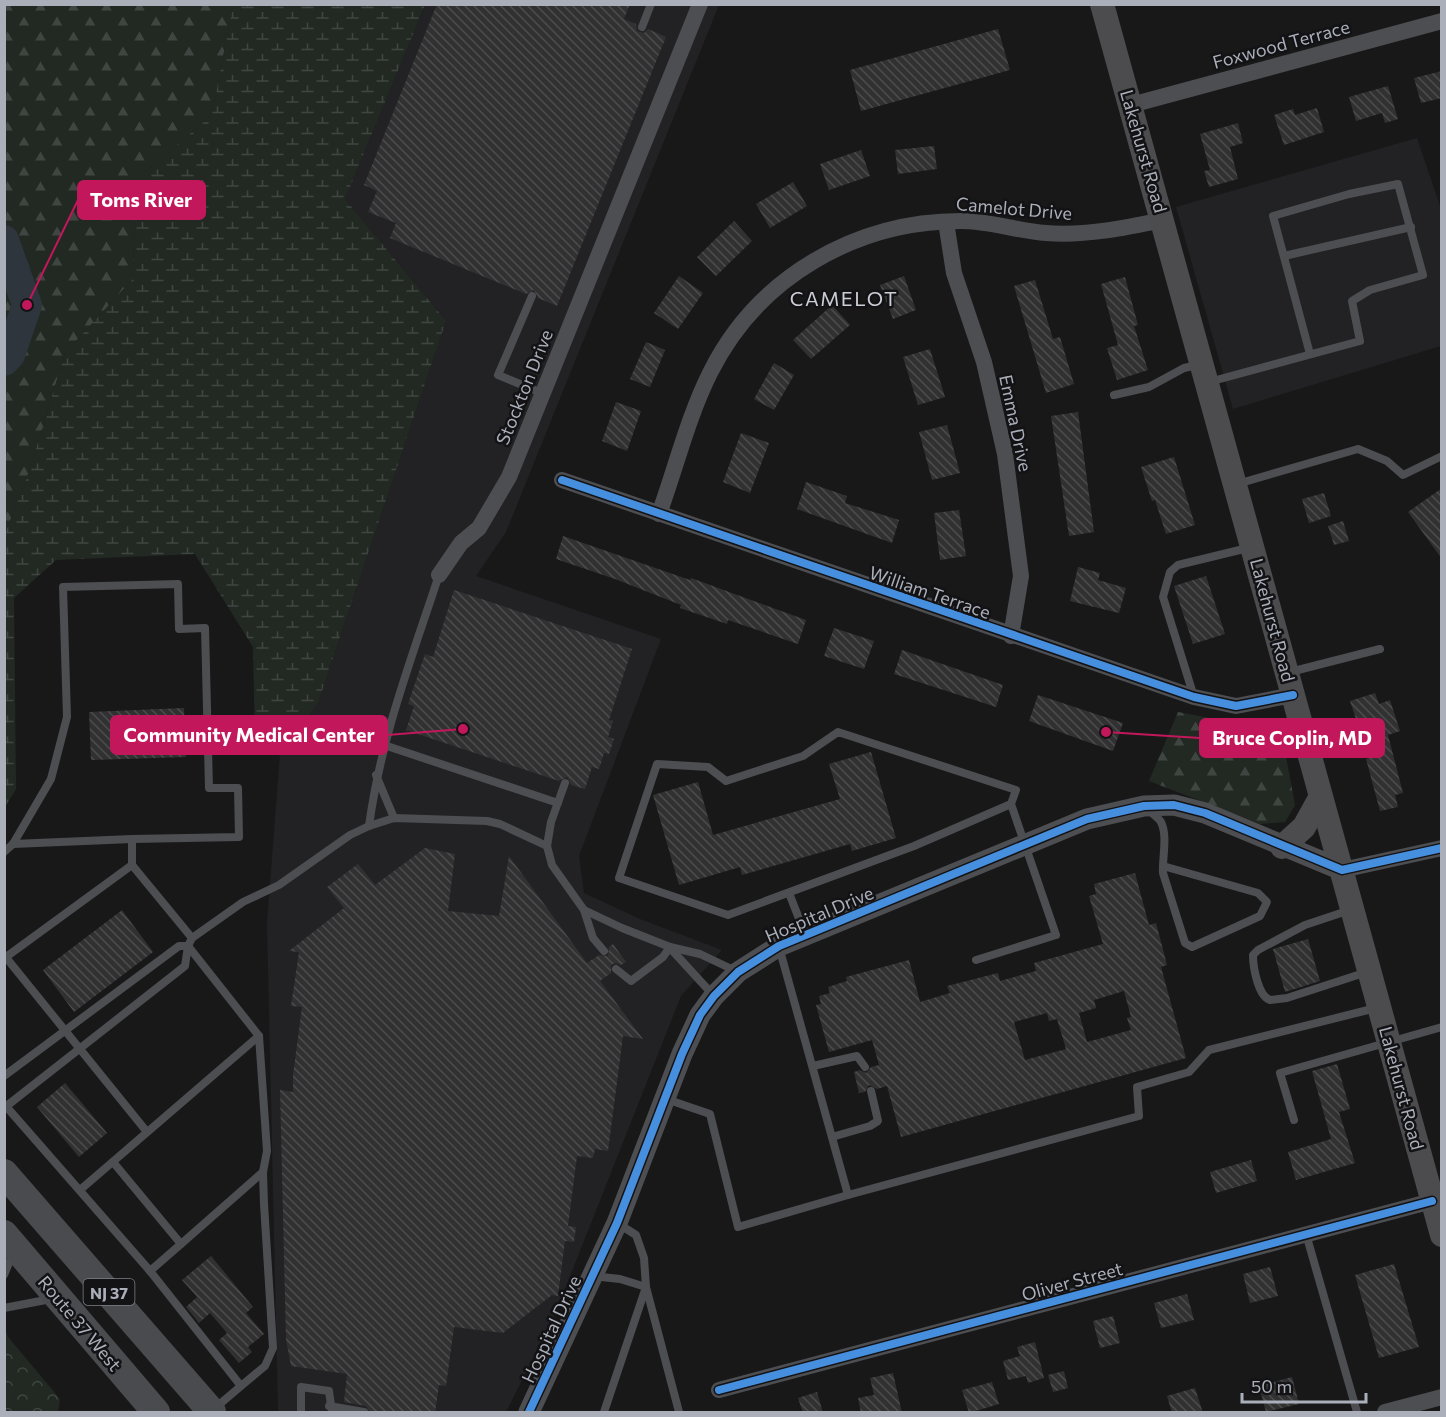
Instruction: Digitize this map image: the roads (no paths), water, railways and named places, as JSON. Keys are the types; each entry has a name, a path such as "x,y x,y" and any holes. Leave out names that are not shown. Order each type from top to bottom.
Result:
{"highway":[{"name":"NJ 37","path":"4,1173 211,1412"},
{"name":"Route 37 West","path":"10,1240 156,1413"},
{"path":"130,1383 151,1413"}],"main road":[{"name":"Lakehurst Road","path":"1102,4 1237,484 1320,798 1438,1216"},
{"path":"1282,847 1304,828 1320,798"}],"street":[{"name":"Stockton Drive","path":"439,575 461,543 479,528 496,501 700,4"},
{"name":"Foxwood Terrace","path":"1131,105 1442,21"},
{"name":"Camelot Drive","path":"659,514 710,373 738,328 772,291 797,270 846,244 883,230 946,222 980,223 1059,234 1097,231 1163,220"},
{"name":"Emma Drive","path":"946,222 954,273 984,362 1005,454 1022,576 1011,636"},
{"name":"William Terrace","path":"562,480 1194,698 1236,705 1290,684"},
{"name":"Hospital Drive","path":"529,1413 617,1222 690,1035 714,996 738,972 778,946 1027,843 1087,819 1144,806 1174,805 1205,813 1282,847 1342,870"},
{"path":"1342,870 1442,848"},
{"name":"Oliver Street","path":"719,1390 1305,1234 1438,1216"},
{"path":"1384,1413 1442,1397"}],"lane":[{"path":"642,27 651,4"},
{"path":"1114,394 1149,387 1184,368 1205,373 1310,354 1360,341 1352,301 1370,290 1423,275 1398,184 1349,194 1274,216 1310,354"},
{"path":"1284,256 1411,227"},
{"path":"531,296 498,375 542,393"},
{"path":"1237,484 1358,449 1387,461 1403,475 1442,456"},
{"path":"1194,698 1163,597 1170,572 1178,565 1253,546"},
{"name":"Stockton Drive","path":"369,826 376,775 386,735 439,575"},
{"path":"4,852 13,844 51,779 67,717 63,587 178,584 179,629 205,628 209,788 238,788 239,837 13,844"},
{"path":"1290,684 1380,649"},
{"path":"340,720 386,735"},
{"path":"976,960 1056,935 1027,843 1011,804 1016,790 838,732 803,756 726,781 708,767 657,764 619,878 728,915 914,846 1011,804"},
{"path":"384,745 558,803"},
{"path":"376,775 394,819"},
{"path":"565,783 547,846 552,865 584,910 593,938 604,951"},
{"path":"1144,806 1161,822 1162,866 1185,944 1192,947 1260,916 1266,909 1267,902 1258,892 1162,866"},
{"path":"4,1076 179,946 190,942 243,902 279,885 350,835 369,826 394,819 487,821 500,824 547,846"},
{"path":"132,839 132,865 259,1036 267,1151 263,1172 273,1348 264,1366 211,1412"},
{"path":"132,865 5,956 147,1132"},
{"path":"789,893 805,936"},
{"path":"1353,909 1305,925 1258,950 1253,955 1253,962 1262,994 1270,1000 1287,998 1370,971"},
{"path":"584,910 670,947 700,954 738,972"},
{"path":"190,942 185,966 5,1106 150,1271 241,1386"},
{"path":"778,946 848,1196"},
{"path":"616,969 631,981 663,957 670,947"},
{"path":"670,947 714,996"},
{"path":"665,1098 710,1114 738,1227 1139,1116 1137,1087 1189,1072 1209,1050 1380,1007"},
{"path":"1293,1120 1280,1073 1442,1028"},
{"path":"80,1190 259,1036"},
{"path":"813,1066 857,1056 865,1067"},
{"path":"832,1137 870,1126 878,1121 872,1091"},
{"path":"112,1162 181,1244"},
{"path":"150,1271 263,1172"},
{"path":"617,1222 636,1235 644,1258 646,1287 679,1413"},
{"path":"1305,1234 1357,1413"},
{"path":"4,1275 10,1240"},
{"path":"592,1276 620,1279 646,1287"},
{"path":"604,1413 646,1287"},
{"path":"4,1308 60,1298"},
{"path":"301,1413 301,1387 329,1391 330,1409 364,1413"}],"waterway":[{"path":"4,240 27,305 10,355 4,361"}],"place":[{"name":"Toms River","path":"27,305"},
{"name":"Community Medical Center","path":"463,729"},
{"name":"Bruce Coplin, MD","path":"1106,732"}],"district":[{"name":"CAMELOT","path":"844,298"}]}
